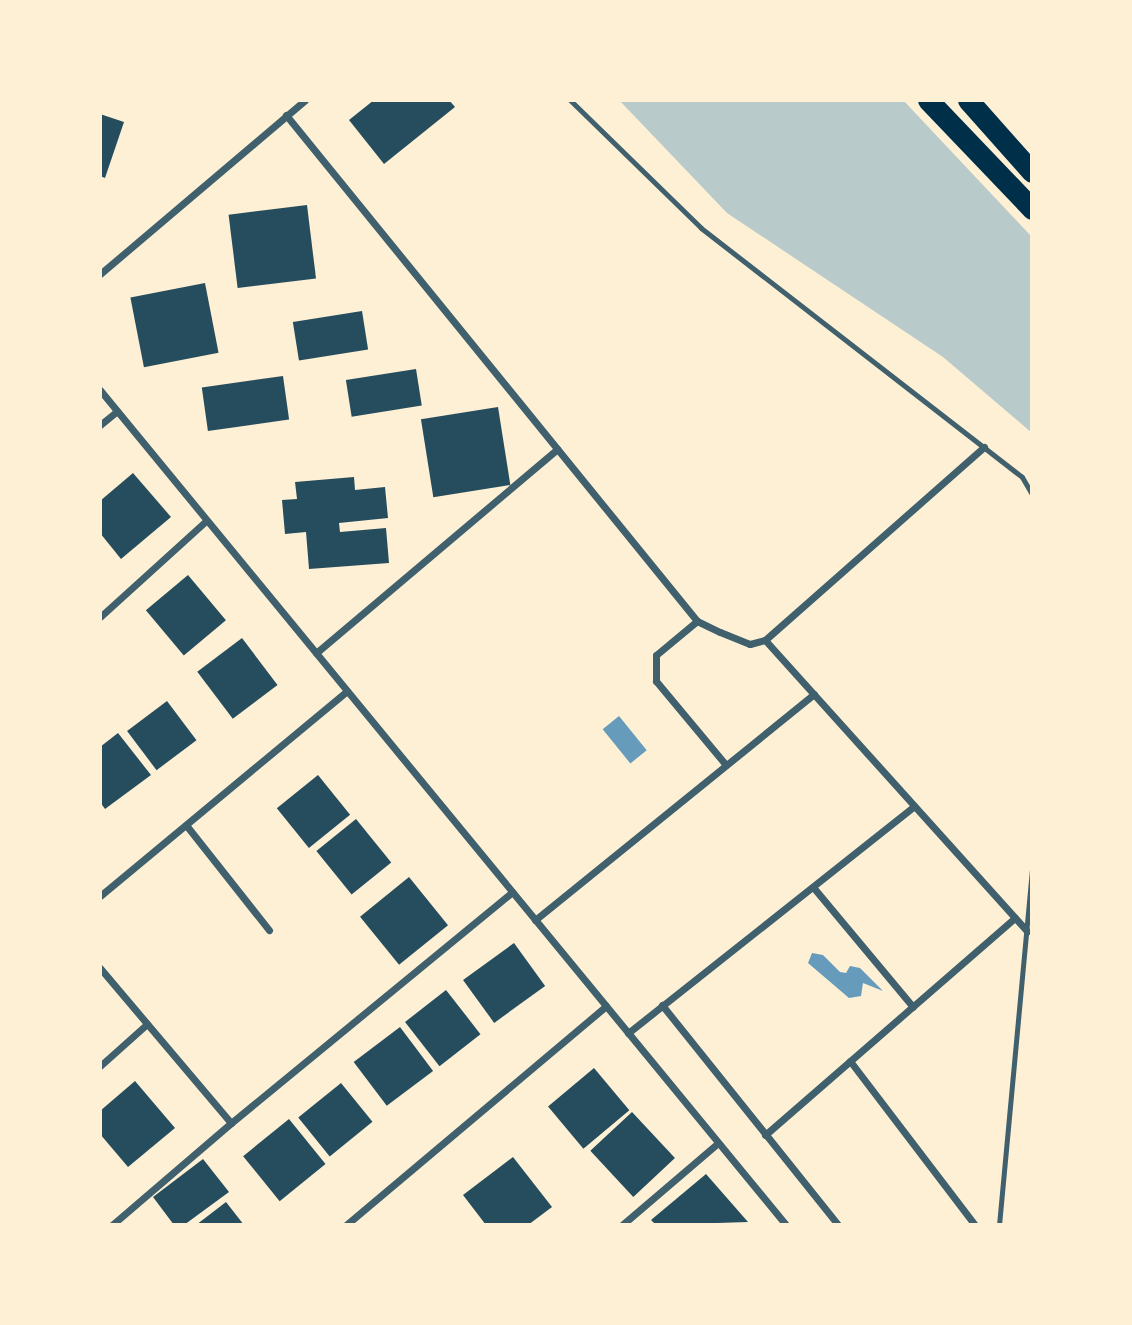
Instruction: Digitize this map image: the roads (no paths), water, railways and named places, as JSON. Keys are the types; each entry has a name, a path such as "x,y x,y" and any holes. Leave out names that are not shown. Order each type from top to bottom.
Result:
{"highway":[{"path":"928,100 1032,209"},
{"path":"968,100 1032,172"}],"street":[{"path":"100,274 305,100"},
{"path":"286,116 698,621 750,644 765,640 985,447"},
{"path":"100,390 786,1225"},
{"path":"100,425 117,411"},
{"path":"316,653 557,449"},
{"path":"100,617 207,520"},
{"path":"698,621 656,655 656,681 726,765"},
{"path":"765,640 1027,931"},
{"path":"100,896 347,691"},
{"path":"535,920 814,694"},
{"path":"628,1033 914,806"},
{"path":"186,825 269,930"},
{"path":"813,887 913,1007"},
{"path":"112,1225 230,1124 512,892"},
{"path":"765,1135 1015,918"},
{"path":"100,968 230,1124"},
{"path":"662,1005 838,1225"},
{"path":"346,1225 606,1006"},
{"path":"100,1066 147,1024"},
{"path":"850,1061 975,1225"},
{"path":"622,1225 718,1143"}],"lane":[{"path":"570,100 701,228 985,447 1022,477 1032,495"},
{"path":"999,1225 1032,871"}],"water":[{"path":"619,716 647,750 630,763 603,729"},
{"path":"812,953 823,955 840,972 846,973 850,966 860,968 883,991 863,983 861,996 849,998 808,963"}]}
